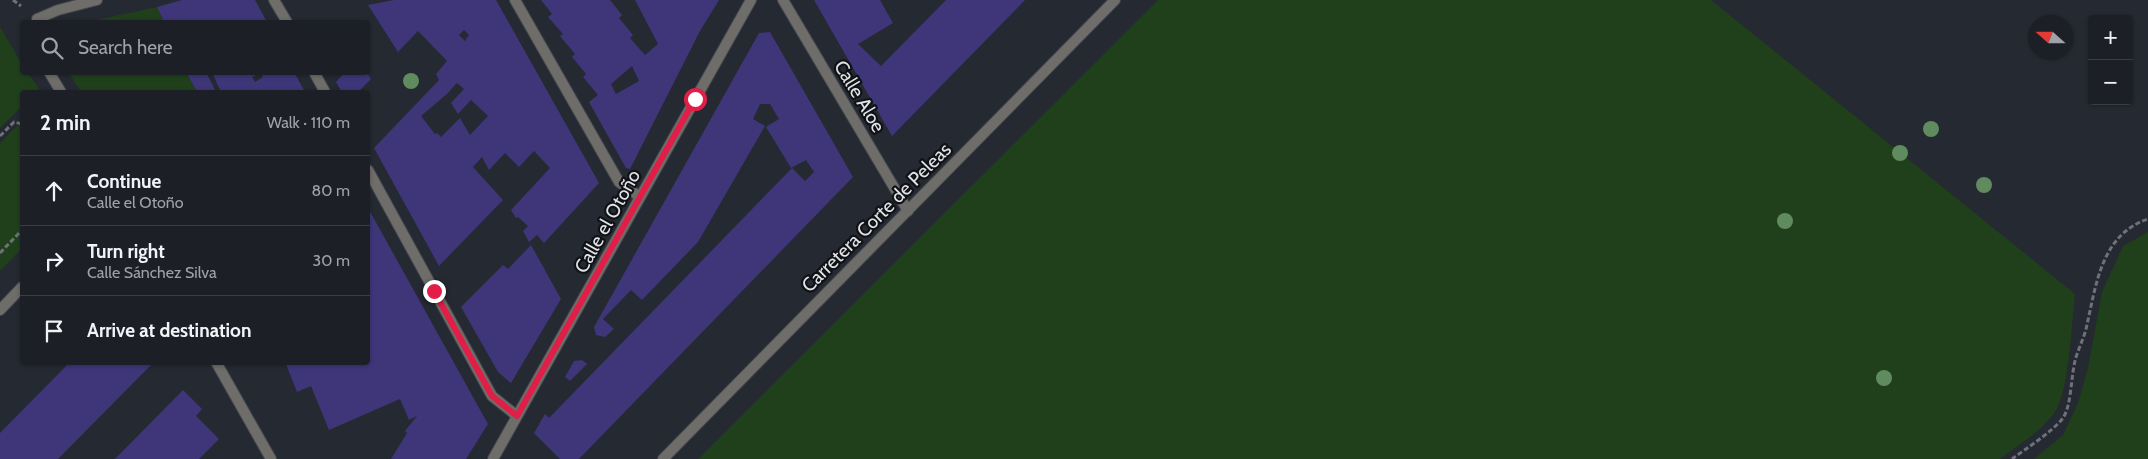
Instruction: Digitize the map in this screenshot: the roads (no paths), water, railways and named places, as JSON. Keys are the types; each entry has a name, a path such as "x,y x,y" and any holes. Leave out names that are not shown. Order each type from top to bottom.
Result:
{"street":[{"path":"39,20 58,10 97,0"},
{"path":"274,0 286,20"},
{"path":"515,0 619,182 640,197"},
{"name":"Calle el Otoño","path":"493,459 751,0"},
{"name":"Calle Aloe","path":"783,0 908,211"},
{"name":"Carretera Corte de Peleas","path":"663,459 1115,0"},
{"path":"51,75 60,90"},
{"path":"316,75 324,90"},
{"path":"370,174 492,396 517,416"},
{"path":"0,310 20,289"},
{"path":"218,365 271,459"}]}
